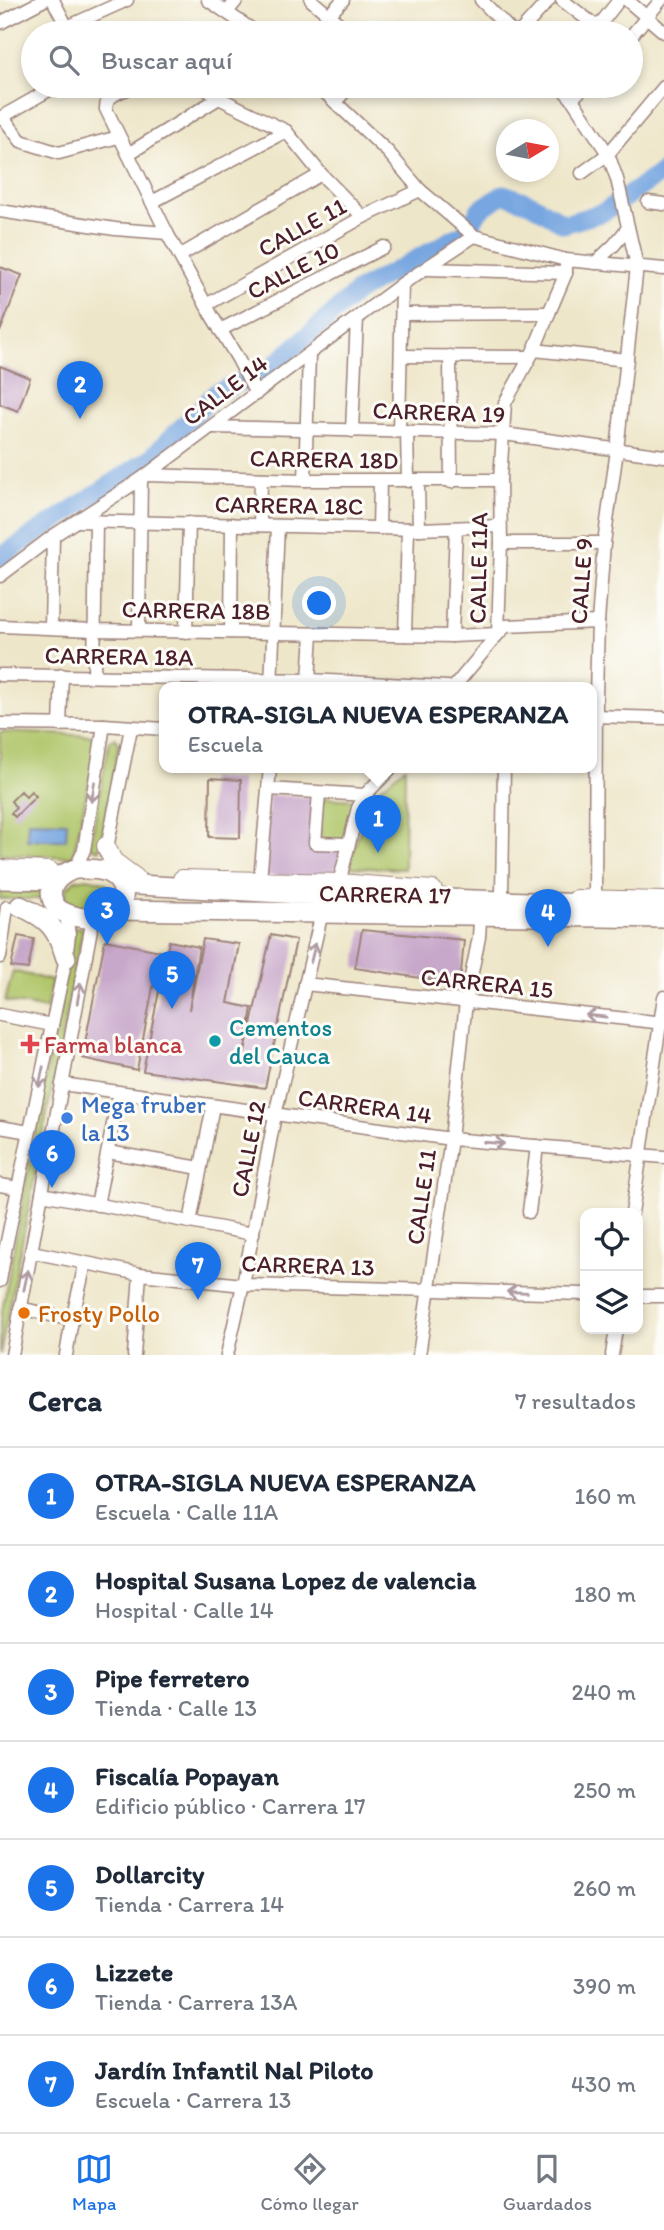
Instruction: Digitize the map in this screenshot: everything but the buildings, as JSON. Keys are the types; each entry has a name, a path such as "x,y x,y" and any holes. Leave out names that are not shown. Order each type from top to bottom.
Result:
{"main road":[{"path":"104,914 124,897 106,846"},
{"path":"0,869 66,874"},
{"path":"0,879 66,874"},
{"path":"61,910 51,891 66,874"},
{"name":"CARRERA 17","path":"66,874 302,888 664,904"},
{"path":"118,877 260,880 302,888 339,883 664,904"},
{"path":"9,907 61,910"},
{"path":"9,907 37,914 50,923 61,942 66,958"},
{"name":"CARRERA 17","path":"61,910 104,914 664,918"},
{"name":"CARRERA 17","path":"322,914 664,926"}],"street":[{"path":"0,23 44,0"},
{"path":"53,0 62,21"},
{"path":"83,21 127,0"},
{"path":"208,0 240,21"},
{"path":"227,12 237,0"},
{"path":"311,0 334,21"},
{"path":"328,16 343,0"},
{"path":"481,0 501,21"},
{"path":"530,21 549,0"},
{"path":"562,0 589,21"},
{"path":"607,21 620,0"},
{"path":"627,0 664,32"},
{"path":"643,22 661,0"},
{"path":"582,173 608,154 664,87"},
{"path":"36,98 2,118 21,141 59,153 118,137"},
{"path":"108,98 106,109 118,137 167,233 254,390"},
{"path":"128,154 219,98 286,131 321,174 363,217"},
{"path":"331,98 388,152 421,190 470,233 566,267"},
{"path":"335,102 339,98"},
{"name":"CALLE 9","path":"572,99 608,154 617,179 637,266 604,543 595,682"},
{"path":"152,202 286,131"},
{"path":"181,255 321,174"},
{"name":"CALLE 11","path":"206,305 363,217 421,190"},
{"path":"648,202 664,204"},
{"path":"0,211 115,229 167,233"},
{"path":"595,262 608,252 627,224"},
{"name":"CALLE 14","path":"0,576 53,536 144,477 212,427 254,390 309,355 402,284 426,269 470,233"},
{"name":"CALLE 10","path":"220,330 384,247"},
{"path":"426,269 566,267 595,262 664,269"},
{"path":"504,434 505,403 532,353 566,267"},
{"path":"402,284 403,431 413,482 414,529 405,635"},
{"path":"401,314 549,313"},
{"path":"352,430 358,318"},
{"path":"401,356 532,353 627,360"},
{"path":"305,480 309,355"},
{"path":"450,356 451,482"},
{"name":"CARRERA 19","path":"212,427 504,434 664,456"},
{"name":"CALLE 11A","path":"458,682 498,634 500,480 504,434"},
{"path":"139,630 144,477"},
{"name":"CARRERA 18D","path":"144,477 413,482 500,480"},
{"path":"260,525 261,479"},
{"path":"379,528 380,481"},
{"name":"CARRERA 18C","path":"77,521 414,529 500,526"},
{"path":"94,676 96,521"},
{"path":"187,632 189,523"},
{"path":"231,632 232,524"},
{"path":"271,682 278,526"},
{"path":"452,636 456,528"},
{"path":"51,627 53,536"},
{"path":"501,543 604,543"},
{"name":"CARRERA 18B","path":"0,626 452,636 498,634 506,626 598,622"},
{"path":"309,680 312,634"},
{"name":"CARRERA 18A","path":"0,675 246,682"},
{"path":"60,725 62,676"},
{"name":"CARRERA 18A","path":"284,682 349,682"},
{"path":"597,716 664,718"},
{"path":"0,724 159,729"},
{"path":"66,874 84,850 104,725"},
{"path":"118,877 106,846 131,727"},
{"path":"260,880 270,773"},
{"path":"339,883 358,808 365,795 386,773"},
{"path":"502,894 504,773"},
{"name":"CALLE 9","path":"594,773 595,900"},
{"path":"269,789 365,795"},
{"path":"319,793 314,843 348,844"},
{"path":"0,957 9,907"},
{"path":"0,1281 3,1245 18,1188 66,958 69,935 61,910"},
{"path":"12,1355 62,1084 104,914"},
{"name":"CALLE 12","path":"227,1355 275,1115 322,914"},
{"name":"CALLE 11","path":"419,1355 451,1139 466,1002 480,921"},
{"name":"CARRERA 15","path":"305,984 662,1023"},
{"path":"633,1208 664,997"},
{"path":"0,1015 52,1025"},
{"name":"CARRERA 14","path":"62,1084 451,1139 664,1157"},
{"path":"97,1205 119,1094"},
{"path":"190,1222 213,1106"},
{"path":"0,1127 29,1132"},
{"path":"529,1212 537,1146"},
{"path":"108,1152 200,1168"},
{"path":"0,1185 18,1188"},
{"path":"42,1194 253,1234"},
{"name":"CARRERA 13","path":"32,1252 140,1274 243,1285 580,1294"},
{"path":"66,1355 85,1264"},
{"path":"134,1355 140,1274"},
{"path":"643,1296 664,1296"},
{"path":"20,1308 72,1320"},
{"path":"612,1355 615,1334"}],"green space":[{"path":"0,732 99,736 73,857 0,854"},
{"path":"115,738 119,744 99,850 90,847 109,742"},
{"path":"398,773 405,773 404,869 348,867 371,796"},
{"path":"323,798 356,800 344,840 319,839"},
{"path":"87,878 109,886 112,894 105,905 85,909 66,900 66,889 75,880"},
{"path":"0,891 45,891 45,899 0,899"},
{"path":"74,927 83,928 0,1355 0,1322"},
{"path":"13,971 52,981 46,1009 5,1001"}],"water":[{"path":"28,821 67,822 66,840 27,840"}],"waterway":[{"path":"0,557 151,458 216,393 270,369 358,291 466,232 480,209 504,194 532,204 564,224 604,212 664,171"}],"place":[{"name":"Hospital Susana Lopez de valencia","path":"80,419"},
{"name":"OTRA-SIGLA NUEVA ESPERANZA","path":"378,853"},
{"name":"Pipe ferretero","path":"107,945"},
{"name":"Fiscalía Popayan","path":"548,947"},
{"name":"Dollarcity","path":"172,1009"},
{"name":"Cementos del Cauca","path":"215,1041"},
{"name":"Farma blanca","path":"30,1044"},
{"name":"Mega fruber la 13","path":"67,1118"},
{"name":"Lizzete","path":"52,1188"},
{"name":"Jardín Infantil Nal Piloto","path":"198,1300"},
{"name":"Frosty Pollo","path":"24,1313"}]}
